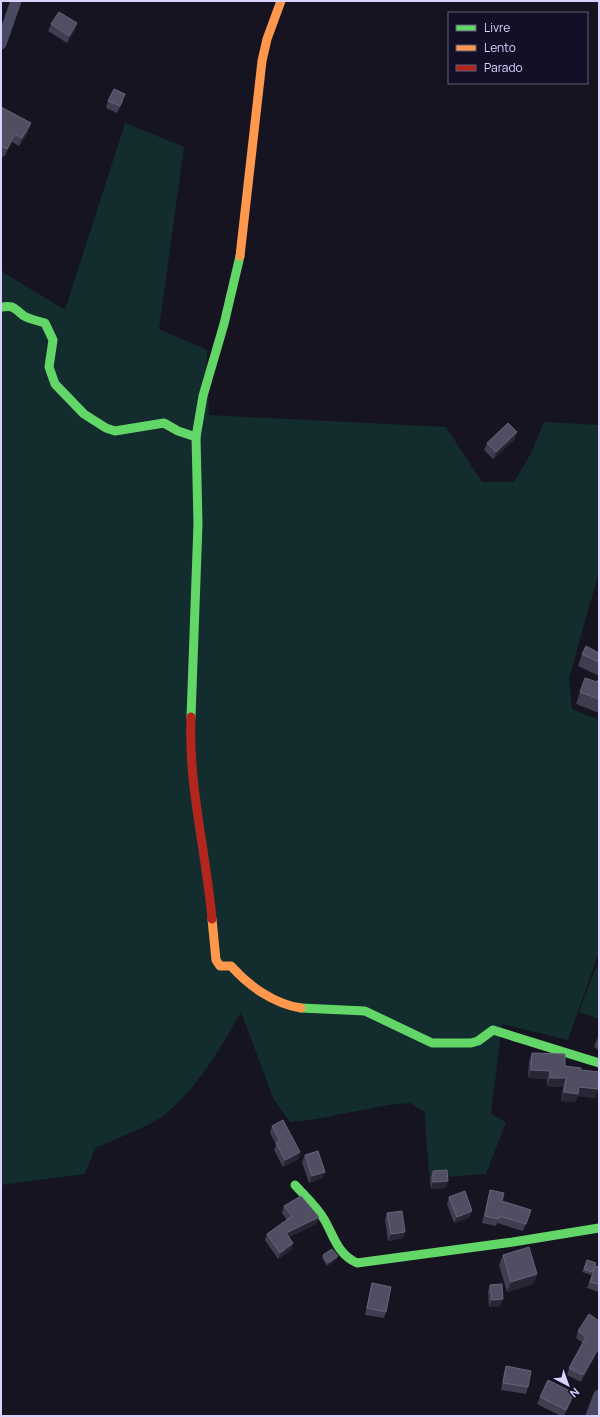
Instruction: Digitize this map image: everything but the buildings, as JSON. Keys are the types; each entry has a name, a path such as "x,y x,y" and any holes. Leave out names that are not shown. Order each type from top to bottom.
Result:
{"street":[{"path":"1,44 16,1"},
{"path":"281,1 267,39 262,61 239,263 224,324 203,396 196,437 198,524 190,739 197,824 208,877 218,964 222,966 231,966 259,991 292,1007 307,1010 365,1011 379,1016 432,1043 471,1043 478,1041 493,1030 507,1033 599,1063"},
{"path":"1,307 10,306 24,316 42,321 48,327 53,340 48,367 55,384 60,391 91,418 106,428 115,431 164,423 178,432 196,437"},
{"path":"295,1185 323,1219 342,1254 349,1260 357,1263 506,1244 599,1228"},
{"path":"591,1416 599,1395"}],"green space":[{"path":"125,123 184,147 159,329 207,350 209,415 446,427 482,482 514,482 531,453 544,422 599,425 599,572 569,678 572,709 599,720 599,952 568,1040 502,1024 491,1114 506,1122 486,1174 430,1178 425,1112 410,1103 389,1105 310,1120 290,1122 274,1100 241,1012 216,1054 187,1093 157,1120 140,1129 95,1148 85,1174 1,1185 1,271 65,310"},
{"path":"596,967 599,968 599,1019 579,1012"}],"traffic: fast":[{"path":"191,717 198,524 196,437 203,396 224,324 240,256"},
{"path":"1,307 12,307 26,317 45,323 53,340 49,367 55,384 84,414 106,428 115,431 164,423 178,431 196,437"},
{"path":"301,1008 365,1011 432,1043 471,1043 478,1041 493,1030 599,1063"},
{"path":"295,1185 321,1214 340,1250 357,1263 513,1242 599,1228"}],"traffic: slow":[{"path":"240,256 262,61 267,39 281,1"},
{"path":"212,919 216,960 220,966 231,966 254,987 263,993 281,1003 301,1008"}],"traffic: jam":[{"path":"191,717 192,768 212,919"}]}
